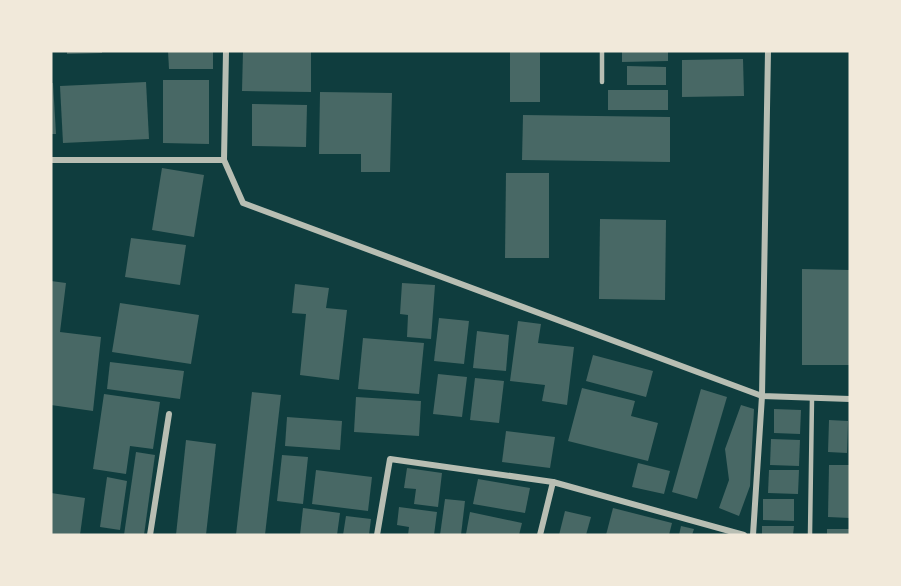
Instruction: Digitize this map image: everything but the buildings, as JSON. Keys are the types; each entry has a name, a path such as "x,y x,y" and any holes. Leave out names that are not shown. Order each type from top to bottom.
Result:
{"street":[{"path":"226,51 224,160 243,203 762,396 850,399"},
{"path":"753,535 762,396 768,51"},
{"path":"51,160 224,160"},
{"path":"150,535 169,414"},
{"path":"377,535 390,459 553,482 744,535"},
{"path":"540,535 553,482"}],"lane":[{"path":"602,51 602,81"},
{"path":"810,535 812,398"}]}
